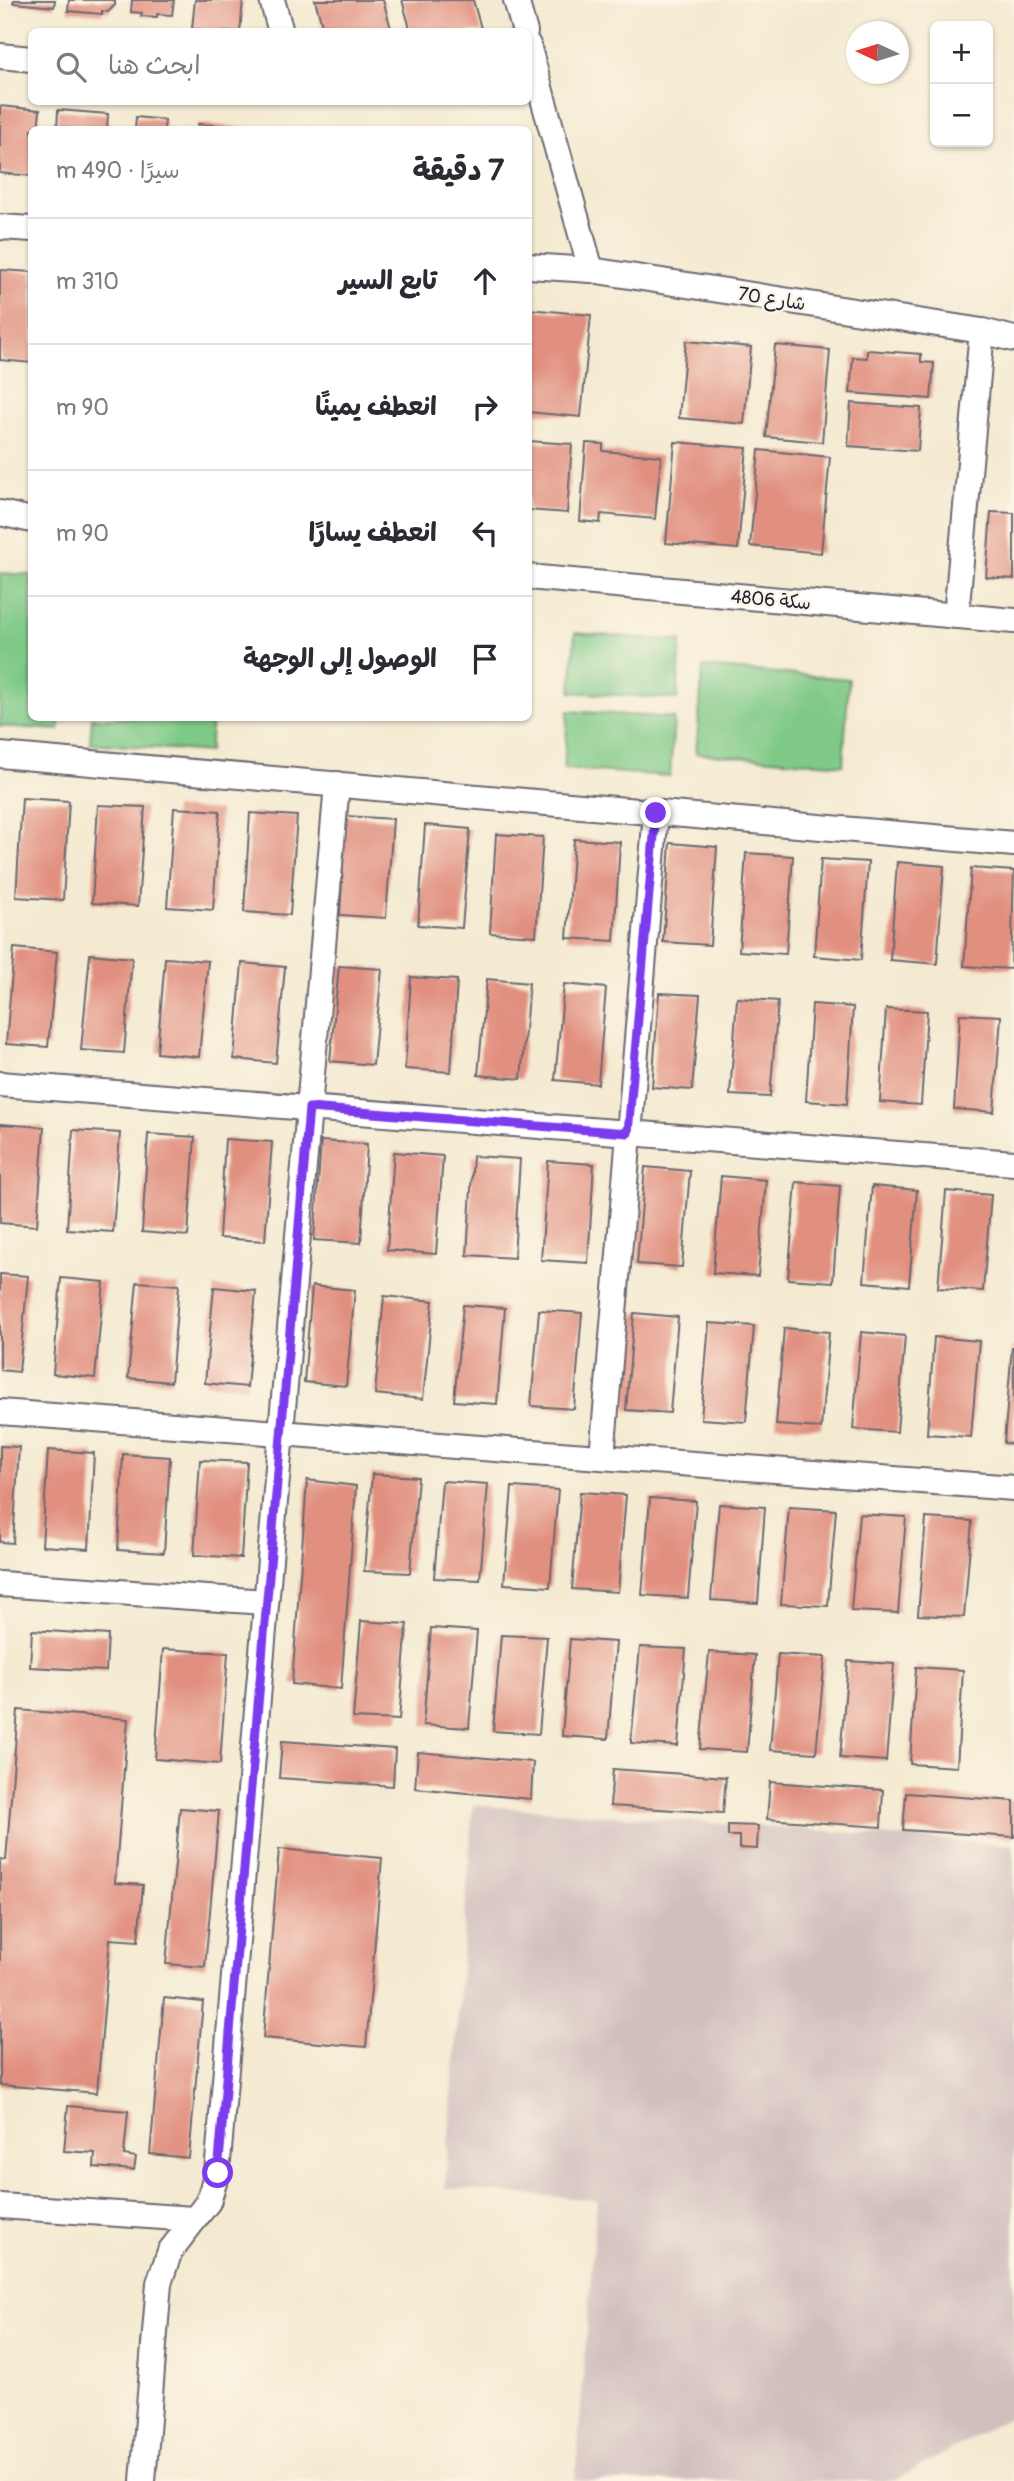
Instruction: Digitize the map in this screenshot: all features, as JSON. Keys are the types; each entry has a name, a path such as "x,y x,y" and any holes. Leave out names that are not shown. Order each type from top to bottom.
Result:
{"street":[{"path":"272,0 280,28"},
{"path":"516,0 524,28"},
{"path":"0,57 28,59"},
{"path":"532,71 536,97 591,270"},
{"path":"0,227 28,229"},
{"name":"شارع 70","path":"532,266 591,270 982,331 1014,339"},
{"path":"956,617 982,331"},
{"path":"0,513 28,519"},
{"name":"سكة 4806","path":"532,577 1014,621"},
{"path":"0,755 1014,844"},
{"path":"143,2481 159,2283 170,2251 208,2202 218,2173 337,784"},
{"path":"602,1457 656,813"},
{"path":"0,1084 1014,1163"},
{"path":"0,1412 1014,1488"},
{"path":"0,1584 267,1602"},
{"path":"0,2206 193,2219"}],"shaded area":[{"path":"473,1805 1014,1845 1014,2415 894,2481 575,2481 597,2200 445,2188"}],"green space":[{"path":"0,573 28,575 28,721 60,721 59,730 0,726"},
{"path":"575,633 681,641 677,699 571,692"},
{"path":"703,667 849,679 843,765 696,753"},
{"path":"568,711 674,718 670,776 564,769"},
{"path":"92,721 212,721 209,752 90,743"}],"building":[{"path":"14,0 55,0 54,7 13,3"},
{"path":"69,0 115,0 115,5 108,12 102,11 102,14 68,11"},
{"path":"132,0 174,0 172,15 141,16 142,13 131,12"},
{"path":"195,0 243,0 240,28 192,28"},
{"path":"315,0 383,0 391,28 323,28"},
{"path":"402,0 473,0 481,28 410,28"},
{"path":"0,106 40,110 38,126 28,126 28,176 0,173"},
{"path":"58,110 108,114 107,126 57,126"},
{"path":"136,117 165,120 164,126 135,126"},
{"path":"0,270 28,272 28,363 0,360"},
{"path":"532,309 591,315 581,417 532,412"},
{"path":"686,341 751,347 744,424 679,418"},
{"path":"775,345 830,350 822,442 766,437"},
{"path":"867,350 921,354 921,362 934,363 931,399 850,393 853,357 867,358"},
{"path":"851,403 921,408 918,451 848,446"},
{"path":"532,441 572,444 567,513 532,510"},
{"path":"675,442 747,448 738,549 666,543"},
{"path":"586,443 603,444 603,451 661,456 655,519 601,514 600,523 580,521"},
{"path":"759,450 830,457 821,553 750,546"},
{"path":"991,512 1014,513 1014,579 986,577"},
{"path":"22,798 69,801 63,900 16,897"},
{"path":"98,805 145,807 138,906 92,903"},
{"path":"174,808 220,811 213,910 167,907"},
{"path":"250,813 297,816 290,915 244,912"},
{"path":"346,816 393,819 386,918 340,915"},
{"path":"425,825 470,829 462,928 418,925"},
{"path":"496,834 543,837 536,936 490,933"},
{"path":"574,839 620,842 614,941 567,938"},
{"path":"670,843 717,847 710,945 663,942"},
{"path":"746,853 793,856 786,954 739,951"},
{"path":"821,859 868,862 861,960 814,956"},
{"path":"897,862 944,866 937,964 890,960"},
{"path":"971,868 1014,871 1011,969 964,966"},
{"path":"14,948 57,952 48,1047 6,1044"},
{"path":"90,954 132,958 124,1053 81,1050"},
{"path":"165,958 208,961 199,1057 157,1053"},
{"path":"242,963 285,967 276,1063 234,1059"},
{"path":"339,966 382,969 373,1065 330,1061"},
{"path":"411,977 457,980 451,1072 405,1069"},
{"path":"487,979 529,983 521,1079 478,1075"},
{"path":"564,984 606,988 598,1084 555,1080"},
{"path":"659,993 700,995 692,1090 652,1087"},
{"path":"737,998 778,1001 770,1097 730,1095"},
{"path":"812,1004 853,1007 847,1104 806,1101"},
{"path":"886,1009 927,1011 921,1105 880,1102"},
{"path":"960,1014 1001,1016 994,1112 954,1109"},
{"path":"0,1124 44,1127 37,1226 0,1223"},
{"path":"73,1130 120,1133 113,1232 67,1229"},
{"path":"148,1134 195,1137 188,1236 142,1232"},
{"path":"225,1139 272,1142 265,1241 219,1238"},
{"path":"321,1141 367,1144 361,1243 314,1240"},
{"path":"394,1152 443,1156 436,1254 387,1250"},
{"path":"473,1156 520,1159 514,1258 467,1255"},
{"path":"548,1161 594,1164 588,1263 541,1260"},
{"path":"645,1167 690,1171 682,1267 637,1264"},
{"path":"721,1176 766,1180 758,1276 713,1273"},
{"path":"796,1182 840,1186 833,1282 788,1279"},
{"path":"872,1186 917,1190 909,1286 864,1282"},
{"path":"946,1191 991,1195 983,1291 938,1288"},
{"path":"0,1274 28,1276 19,1372 0,1370"},
{"path":"61,1278 104,1282 95,1378 53,1374"},
{"path":"137,1282 179,1285 171,1382 128,1378"},
{"path":"312,1286 355,1290 346,1386 304,1382"},
{"path":"214,1287 256,1291 247,1387 205,1383"},
{"path":"384,1296 433,1301 423,1399 375,1394"},
{"path":"463,1305 505,1308 497,1404 454,1401"},
{"path":"539,1310 582,1313 574,1409 531,1406"},
{"path":"634,1313 678,1317 670,1413 626,1410"},
{"path":"709,1323 754,1326 746,1422 701,1419"},
{"path":"784,1328 829,1332 821,1428 776,1425"},
{"path":"861,1332 905,1336 897,1432 853,1429"},
{"path":"934,1337 979,1341 971,1437 927,1434"},
{"path":"1014,1347 1014,1444 1004,1443"},
{"path":"0,1446 19,1447 13,1543 0,1542"},
{"path":"48,1450 94,1453 89,1549 42,1546"},
{"path":"123,1454 170,1457 164,1553 118,1550"},
{"path":"200,1460 247,1462 241,1558 194,1555"},
{"path":"372,1474 418,1477 410,1573 364,1571"},
{"path":"307,1480 356,1486 341,1689 292,1684"},
{"path":"442,1481 488,1484 480,1580 434,1578"},
{"path":"512,1487 558,1490 550,1587 504,1584"},
{"path":"580,1492 626,1495 618,1592 572,1589"},
{"path":"650,1498 696,1501 688,1598 642,1595"},
{"path":"719,1504 765,1507 758,1603 711,1600"},
{"path":"789,1507 836,1510 828,1606 781,1604"},
{"path":"859,1514 906,1517 898,1613 851,1611"},
{"path":"926,1518 972,1521 964,1617 918,1615"},
{"path":"361,1621 407,1624 399,1720 353,1718"},
{"path":"431,1628 477,1631 469,1728 423,1725"},
{"path":"32,1630 108,1635 106,1671 30,1667"},
{"path":"501,1635 547,1637 539,1734 493,1731"},
{"path":"570,1639 616,1642 608,1739 562,1736"},
{"path":"640,1647 686,1649 678,1746 631,1743"},
{"path":"163,1649 228,1653 220,1764 155,1759"},
{"path":"709,1652 755,1655 747,1752 700,1749"},
{"path":"778,1654 825,1657 816,1753 770,1750"},
{"path":"848,1661 894,1664 886,1761 840,1758"},
{"path":"916,1667 963,1670 957,1767 910,1764"},
{"path":"18,1710 128,1719 115,1883 143,1885 138,1941 110,1939 97,2093 0,2085 0,1859 6,1860"},
{"path":"282,1741 395,1749 393,1786 279,1778"},
{"path":"418,1752 533,1762 531,1799 415,1788"},
{"path":"613,1769 726,1777 723,1813 610,1806"},
{"path":"770,1782 883,1790 881,1827 767,1819"},
{"path":"906,1793 1014,1801 1014,1837 903,1830"},
{"path":"180,1808 219,1811 205,1967 166,1964"},
{"path":"728,1825 758,1826 757,1849 739,1848 739,1836 728,1836"},
{"path":"279,1849 382,1858 366,2047 263,2038"},
{"path":"164,1998 203,2002 189,2158 150,2154"},
{"path":"68,2106 128,2111 124,2155 136,2157 134,2170 94,2167 95,2153 64,2151"}],"route":[{"path":"218,2173 309,1108 628,1133 656,813"}]}
